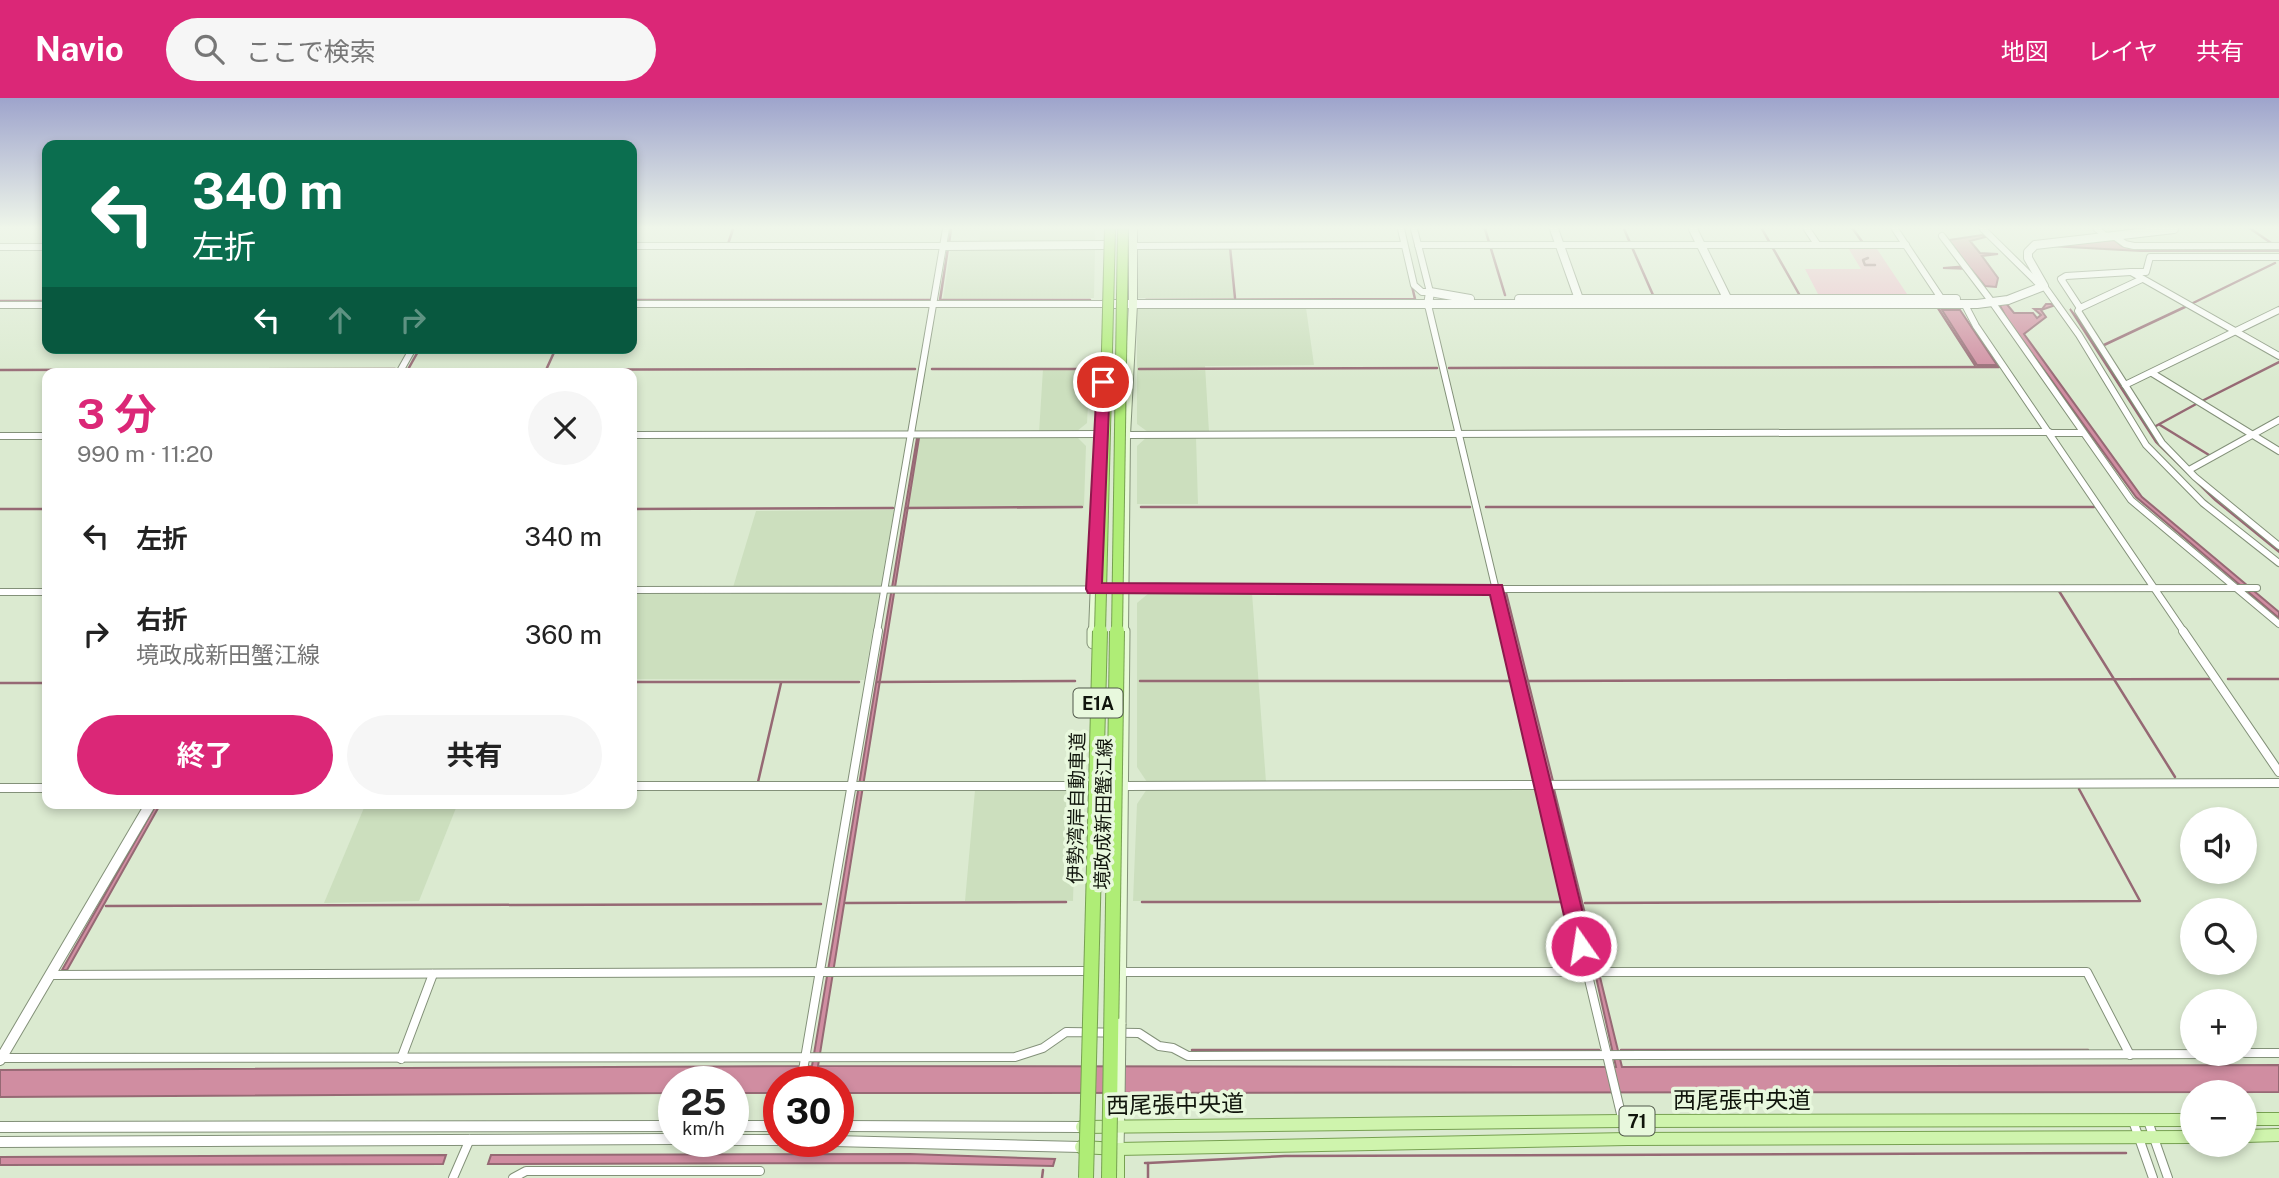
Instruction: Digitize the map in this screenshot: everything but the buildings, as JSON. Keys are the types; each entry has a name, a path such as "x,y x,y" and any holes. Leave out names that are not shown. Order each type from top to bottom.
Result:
{"highway":[{"name":"伊勢湾岸自動車道","path":"1086,1178 1106,279"},
{"name":"伊勢湾岸自動車道","path":"1109,1178 1122,279"}],"main road":[{"name":"境政成新田蟹江線","path":"1082,1147 1094,589 1102,434 1105,279"},
{"name":"境政成新田蟹江線","path":"1118,1149 1126,435 1133,279"},
{"path":"2257,1119 2279,1119"},
{"name":"西尾張中央道","path":"1082,1128 1623,1121 2180,1120"},
{"path":"2257,1136 2279,1135"},
{"name":"西尾張中央道","path":"1118,1149 1627,1139 2180,1137"},
{"path":"1080,1178 1082,1147"},
{"name":"71","path":"1082,1147 1118,1149"},
{"path":"1118,1149 1118,1178"}],"street":[{"path":"807,1066 827,973 892,590 911,434 938,279"},
{"path":"1413,279 1414,285 1422,292 1459,299 1958,299 1965,305 1976,326 2279,772"},
{"path":"1427,279 1430,292 1428,305 1587,972 1613,1057 1617,1099 1627,1139"},
{"path":"1573,279 1580,299"},
{"path":"1718,279 1727,298"},
{"path":"1929,279 1941,298"},
{"path":"1975,279 1994,302 2082,433 2131,499 2279,624"},
{"path":"2035,279 2079,335 2146,445 2203,503 2279,563"},
{"path":"2039,279 2043,287"},
{"path":"2062,279 2080,308 2078,311 2162,443 2231,509 2279,546"},
{"path":"2080,308 2142,279"},
{"path":"2144,279 2279,356"},
{"path":"637,304 1965,305 2008,300 2043,287"},
{"path":"0,305 42,305"},
{"path":"2125,385 2279,310"},
{"path":"2152,373 2279,451"},
{"path":"2189,470 2279,420"},
{"path":"1126,435 2082,433"},
{"path":"637,435 1102,434"},
{"path":"0,436 42,436"},
{"path":"637,590 2257,588"},
{"path":"0,592 42,592"},
{"path":"1123,786 2279,783"},
{"path":"637,786 1091,786"},
{"path":"0,788 42,788"},
{"path":"0,1059 147,809"},
{"path":"50,975 1087,971"},
{"path":"1120,972 2087,972 2130,1055"},
{"path":"401,1059 433,974"},
{"path":"0,1059 1015,1057 1043,1048 1066,1032 1139,1033 1159,1046 1174,1048 1188,1056 2180,1055"},
{"path":"2257,1053 2279,1053"},
{"path":"2141,1121 2168,1178"},
{"path":"2141,1121 2147,1138 2153,1178"},
{"path":"0,1127 658,1126"},
{"path":"854,1126 1082,1128"},
{"path":"453,1178 470,1138"},
{"path":"0,1142 658,1139"},
{"path":"854,1142 1082,1147"},
{"path":"513,1178 526,1171 760,1171"}],"shaded area":[{"path":"946,279 1094,279 1094,298 943,299"},
{"path":"1138,279 1232,279 1234,298 1138,298"},
{"path":"1810,279 1897,279 1907,294 1818,294"},
{"path":"1980,279 1998,279 1996,287 1985,286"},
{"path":"1998,302 2005,302 2014,313 2033,313 2037,318 2041,315 2034,309 2042,309 2046,304 2052,304 2053,306 2041,310 2046,317 2024,334 2142,497 2279,612 2279,618 2136,497 2007,319"},
{"path":"1306,308 1314,365 1205,366 1209,432 1148,432 1137,424 1137,309"},
{"path":"2070,309 2149,430 2195,478 2279,548 2279,552 2215,500 2156,442"},
{"path":"1942,310 1960,310 1997,365 1977,365"},
{"path":"1043,369 1090,369 1087,423 1077,431 1039,433"},
{"path":"919,437 1077,437 1086,446 1084,506 907,507"},
{"path":"1147,437 1196,437 1198,504 1137,504 1137,446"},
{"path":"917,438 919,438 818,1066 812,1066"},
{"path":"894,510 864,680 637,679 637,594 731,594 756,511"},
{"path":"1503,591 1506,592 1553,781 1549,781"},
{"path":"1149,593 1252,593 1266,782 1147,782 1137,767 1137,603"},
{"path":"1066,789 1076,802 1073,901 965,901 975,790"},
{"path":"1147,789 1537,789 1566,901 1133,901 1137,804"},
{"path":"1551,789 1554,789 1598,966 1594,966"},
{"path":"154,809 158,809 67,970 62,970"},
{"path":"363,809 456,809 419,901 324,903"},
{"path":"1596,977 1600,977 1622,1067 2279,1065 2279,1092 2257,1092 2257,1080 2180,1080 2180,1092 854,1093 854,1066 1616,1067"},
{"path":"749,1066 763,1066 763,1093 749,1093"},
{"path":"658,1067 658,1093 0,1097 0,1070"},
{"path":"749,1154 763,1154 763,1157 854,1157 854,1154 1055,1159 1053,1166 903,1163 488,1164 491,1155 749,1157"},
{"path":"446,1155 443,1164 0,1165 0,1157"}],"waterway":[{"path":"943,279 940,300 1090,300"},
{"path":"1233,279 1235,298"},
{"path":"1500,279 1505,295"},
{"path":"1646,279 1653,295"},
{"path":"1791,279 1799,294"},
{"path":"2191,304 2241,279"},
{"path":"1146,300 1415,299 1412,286"},
{"path":"637,300 930,300"},
{"path":"0,301 42,301"},
{"path":"2104,345 2187,306"},
{"path":"1938,308 1975,365"},
{"path":"409,368 417,354"},
{"path":"547,368 553,354"},
{"path":"2202,401 2279,362"},
{"path":"1449,368 1999,367"},
{"path":"1139,369 1437,368"},
{"path":"637,370 915,369"},
{"path":"932,369 1088,369"},
{"path":"0,370 42,370"},
{"path":"2154,427 2198,403"},
{"path":"2160,425 2209,455"},
{"path":"906,508 1082,507"},
{"path":"1141,507 1470,507"},
{"path":"1486,507 2094,507"},
{"path":"637,509 893,508"},
{"path":"0,509 42,509"},
{"path":"2059,591 2114,679"},
{"path":"1526,681 2114,679"},
{"path":"2114,679 2175,777"},
{"path":"2114,679 2210,679"},
{"path":"2228,679 2279,679"},
{"path":"878,682 1075,681"},
{"path":"1140,681 1511,681"},
{"path":"637,682 859,682"},
{"path":"0,683 42,683"},
{"path":"758,782 781,683"},
{"path":"1585,903 2140,901 2079,789"},
{"path":"846,903 1066,902"},
{"path":"1142,902 1562,902"},
{"path":"106,906 821,904"},
{"path":"1192,1050 1599,1050"},
{"path":"1621,1050 2088,1050"},
{"path":"1148,1163 1285,1156 2126,1153"},
{"path":"1148,1163 1148,1178"},
{"path":"1042,1178 1043,1170"}],"route":[{"path":"1103,382 1094,589 1497,589 1581,946"}]}
